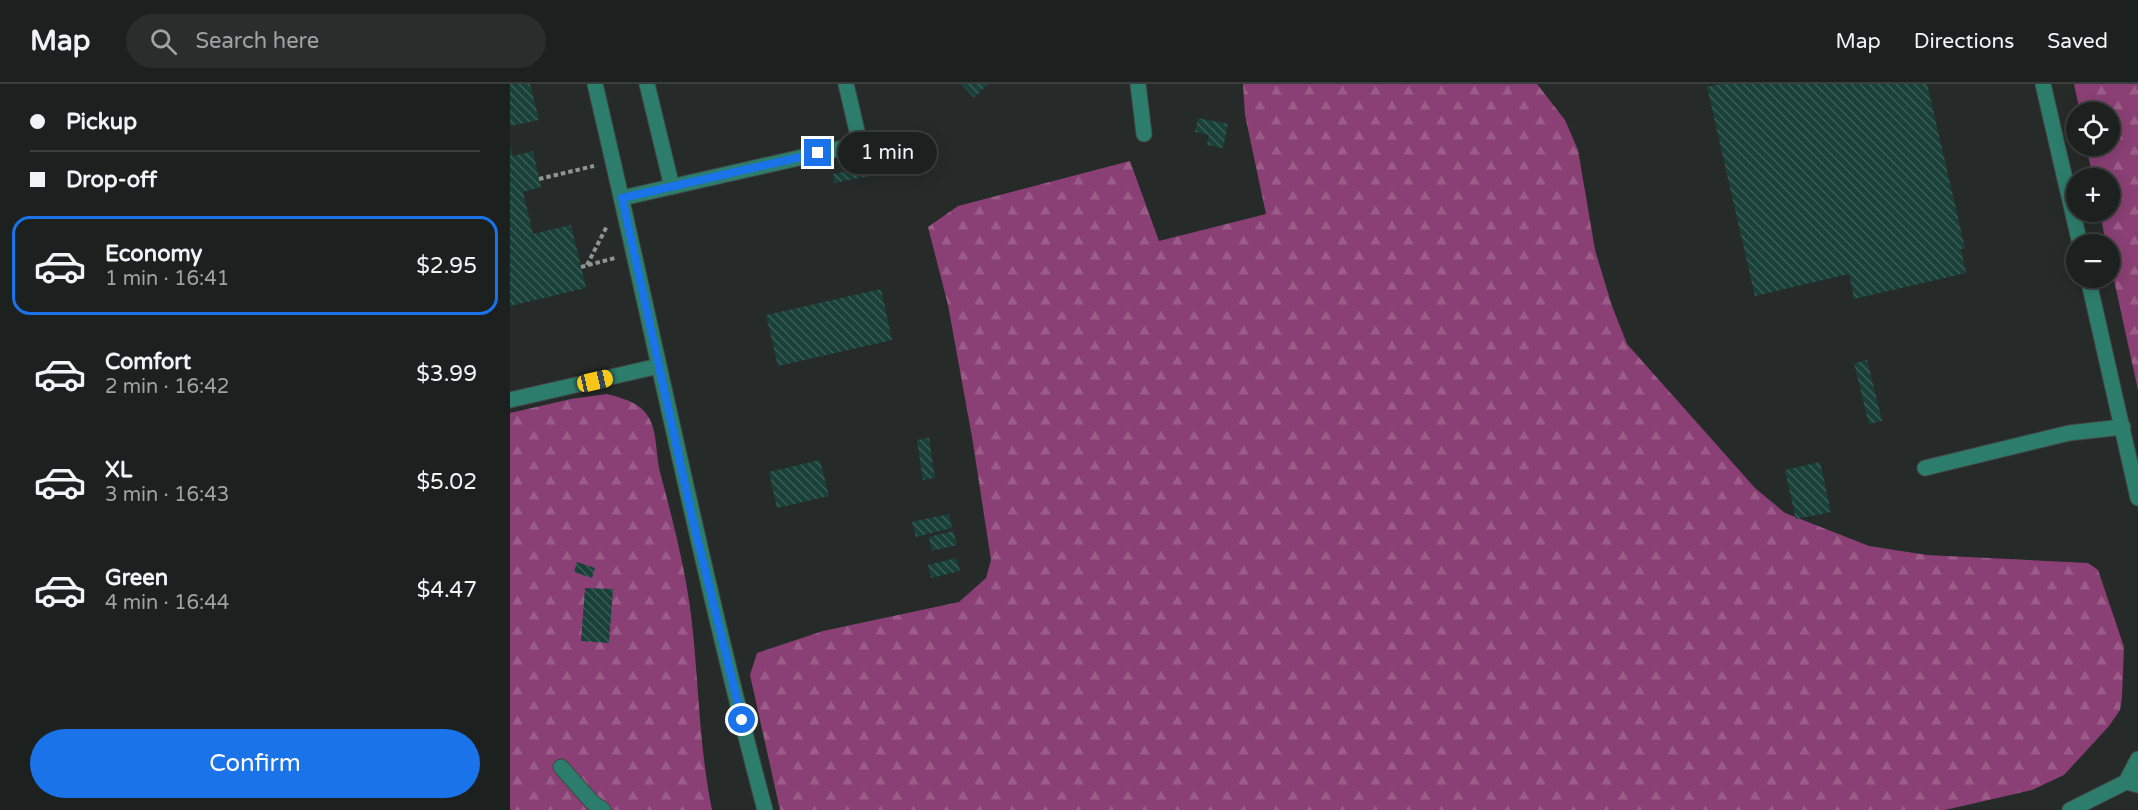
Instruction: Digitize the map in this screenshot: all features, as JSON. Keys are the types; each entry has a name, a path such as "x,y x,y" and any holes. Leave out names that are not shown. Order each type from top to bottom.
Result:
{"street":[{"path":"595,84 692,517 765,810"},
{"path":"647,84 672,187"},
{"path":"622,198 860,144 846,84"},
{"path":"1138,84 1144,134"},
{"path":"2043,84 2078,234"},
{"path":"2090,288 2138,498"},
{"path":"510,400 659,366"},
{"path":"1925,468 2069,433 2123,427"},
{"path":"2070,810 2132,783 2138,759"},
{"path":"561,767 592,802 603,810"}],"path":[{"path":"539,179 602,164"},
{"path":"587,265 606,226 615,223"},
{"path":"581,267 624,256"}],"green space":[{"path":"1243,84 1537,84 1565,120 1578,150 1595,250 1612,306 1627,344 1755,488 1785,513 1869,546 1927,555 2088,563 2098,570 2124,647 2120,710 2109,726 2064,775 2032,790 1945,810 780,810 750,675 757,653 823,631 959,602 986,578 991,560 948,305 928,227 958,206 1130,161 1159,241 1266,214 1245,115"},
{"path":"2074,84 2138,84 2138,390 2116,288 2120,288 2120,234 2104,234 2102,222 2120,222 2120,168 2091,168 2088,156 2120,156 2120,102 2078,102"},
{"path":"607,394 638,406 648,416 653,427 659,466 688,592 702,744 712,810 510,810 510,413 571,399"}],"building":[{"path":"510,84 530,84 539,120 510,126"},
{"path":"961,84 988,84 974,98"},
{"path":"1720,84 1927,84 1965,248 1961,249 1966,273 1854,299 1849,274 1755,296 1707,87"},
{"path":"1198,118 1228,124 1223,148 1207,145 1209,135 1195,132"},
{"path":"510,146 513,156 533,151 541,187 523,192 533,234 571,225 586,288 510,306"},
{"path":"873,166 875,175 834,183 833,174"},
{"path":"881,289 892,340 778,366 766,315"},
{"path":"1867,360 1882,421 1869,424 1854,363"},
{"path":"929,438 935,478 923,480 917,440"},
{"path":"820,460 829,496 777,508 769,472"},
{"path":"1820,462 1831,512 1796,519 1785,470"},
{"path":"949,514 952,528 916,537 912,522"},
{"path":"953,531 957,545 932,551 929,537"},
{"path":"956,558 960,571 931,578 928,565"},
{"path":"577,562 595,568 592,578 574,572"},
{"path":"585,588 613,589 609,643 581,641"}],"route":[{"path":"742,720 692,517 622,198 818,153"}]}
